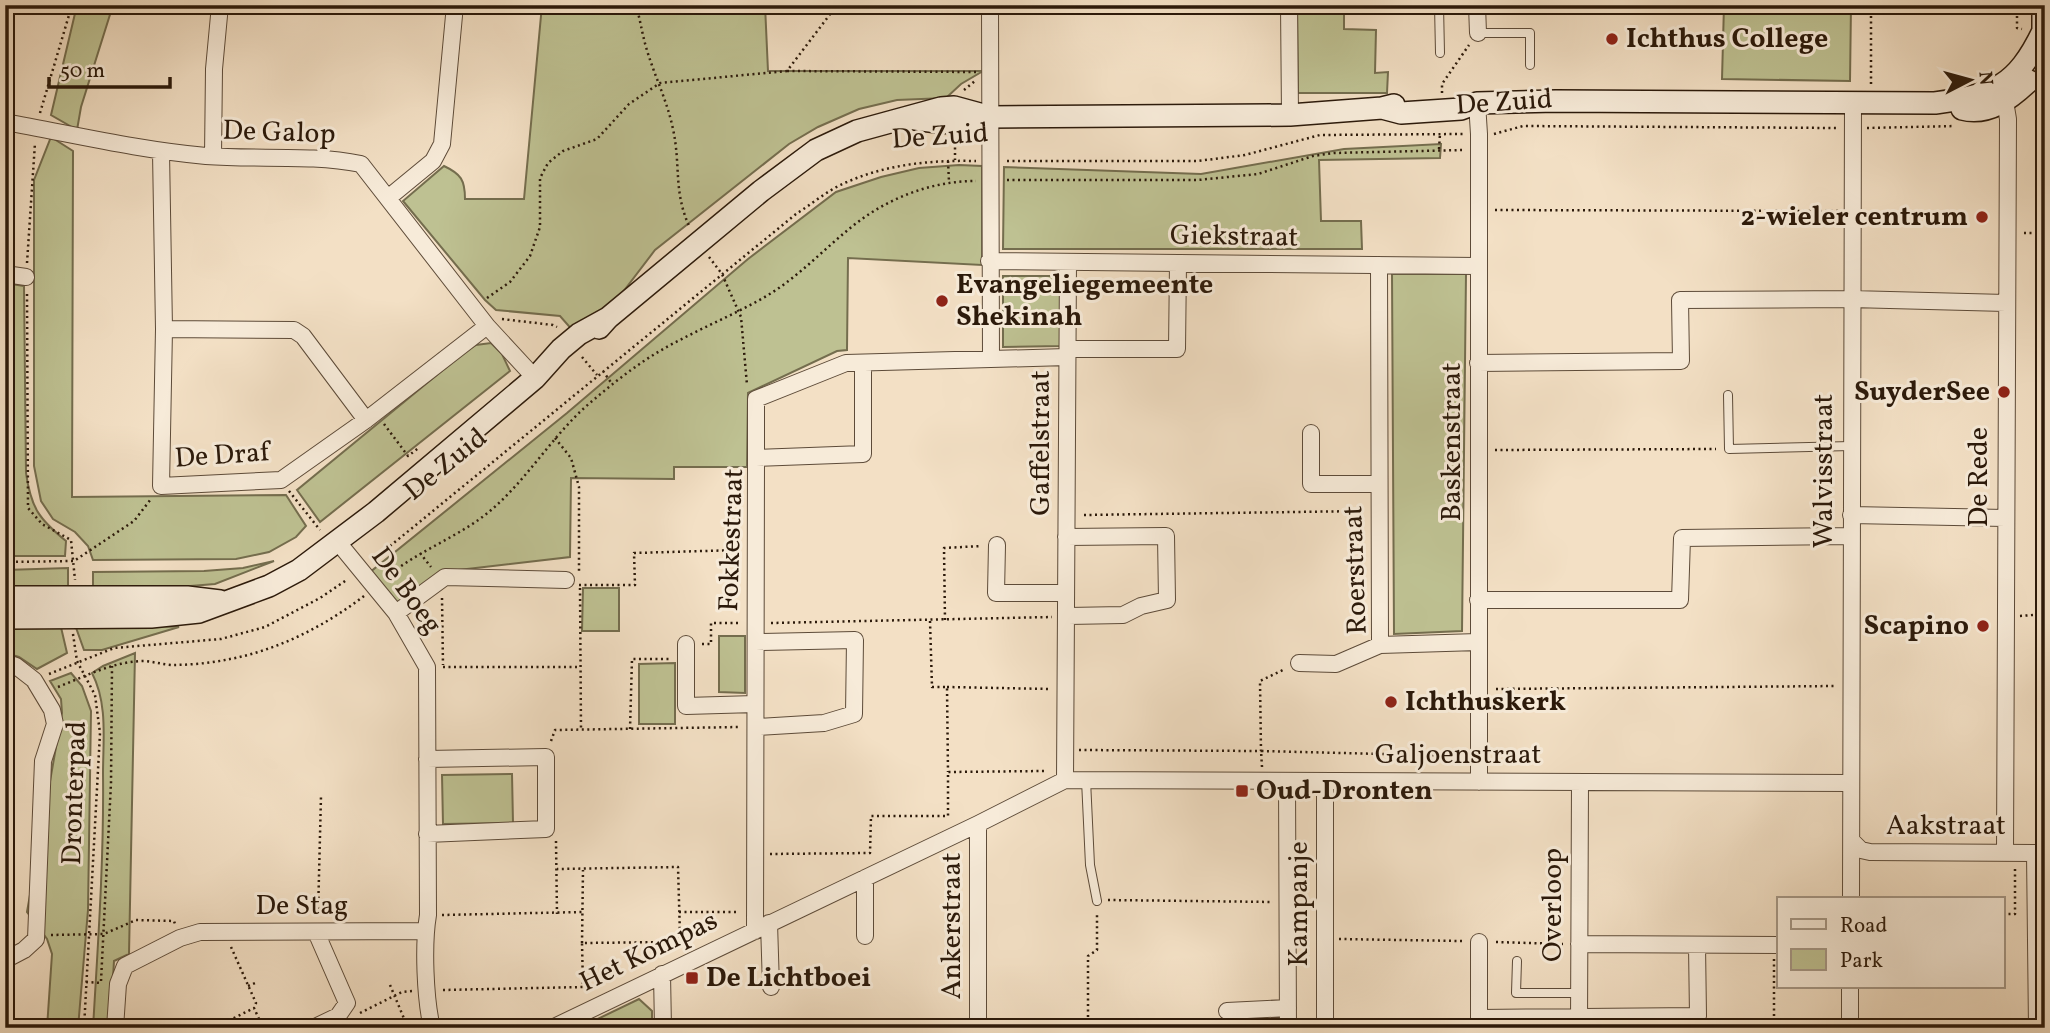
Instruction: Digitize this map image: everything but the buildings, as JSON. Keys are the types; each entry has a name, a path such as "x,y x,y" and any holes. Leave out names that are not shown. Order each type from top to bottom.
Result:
{"street":[{"path":"213,156 214,69 220,5"},
{"path":"388,198 432,161 442,144 455,5"},
{"path":"990,5 991,359"},
{"path":"1289,5 1290,115"},
{"path":"1477,5 1478,33"},
{"name":"De Zuid","path":"1935,103 1969,111 1991,108 2006,110 2030,79 2042,56 2043,5"},
{"name":"De Zuid","path":"5,618 151,617 199,612 269,586 299,570 376,512 535,378 569,358 586,344 608,318 761,191 816,150 856,131 908,118 942,124 970,123 989,117 1290,115 1382,108 1443,97 1457,97 1477,103 1935,103 1971,98 2003,85 2019,71 2032,54 2043,31"},
{"name":"Walvisstraat","path":"1851,897 1853,101"},
{"name":"De Zuid","path":"1382,108 1401,113 1461,109 1477,103"},
{"name":"Baskenstraat","path":"1477,103 1479,782"},
{"name":"De Rede","path":"2006,110 2006,616 2010,853"},
{"name":"De Galop","path":"5,122 161,152 339,160 361,164 487,327 535,378"},
{"name":"De Draf","path":"161,152 164,329 161,486 281,481 487,327"},
{"name":"Giekstraat","path":"989,261 1478,266"},
{"name":"Gaffelstraat","path":"1065,775 1068,262"},
{"name":"Gaffelstraat","path":"1068,353 1177,349 1178,263"},
{"name":"Roerstraat","path":"1379,265 1380,645 1478,642"},
{"path":"5,274 26,277"},
{"path":"1478,363 1681,360 1680,300 1851,299 2006,303"},
{"path":"164,329 294,330 303,336 371,416"},
{"path":"756,458 756,399 846,363 991,359 1068,353"},
{"name":"Fokkestraat","path":"762,927 754,912 757,727 756,458 863,454 863,363"},
{"name":"Roerstraat","path":"1311,433 1311,484 1380,484"},
{"path":"1851,515 2006,518"},
{"name":"Gaffelstraat","path":"1066,537 1166,536 1167,600 1141,606 1123,615 1068,617"},
{"path":"1478,600 1680,600 1682,538 1850,536"},
{"name":"De Boeg","path":"337,541 396,613 435,667 427,758 428,990 432,1028"},
{"name":"Gaffelstraat","path":"997,545 996,593 1066,593"},
{"path":"396,613 445,577 566,580"},
{"name":"De Zuid","path":"5,597 187,597 226,601"},
{"name":"Fokkestraat","path":"756,642 855,640 854,714 824,723 757,727"},
{"path":"686,645 686,706 755,705"},
{"path":"1299,663 1336,664 1380,645"},
{"path":"5,662 16,666 38,686 52,710 55,724 43,761 36,939 24,950 5,960"},
{"path":"427,758 546,757 546,829 427,834"},
{"name":"Galjoenstraat","path":"1065,775 1086,780 1851,783"},
{"name":"Het Kompas","path":"552,1028 978,824 1065,775"},
{"name":"Kampanje","path":"1287,781 1288,1028"},
{"name":"Kampanje","path":"1325,781 1325,1028"},
{"name":"Overloop","path":"1579,1022 1580,782"},
{"name":"Ankerstraat","path":"978,824 978,1028"},
{"name":"Aakstraat","path":"1852,841 1861,850 1870,852 2040,853"},
{"path":"2037,1028 2040,853"},
{"path":"865,878 865,936"},
{"name":"De Stag","path":"115,1028 118,984 125,966 180,938 200,932 317,932 427,923"},
{"path":"762,927 771,988"},
{"path":"313,1028 343,1009 317,932"},
{"path":"1479,942 1479,1023 1579,1022 1698,1016 1697,945"},
{"path":"1579,944 1776,945"},
{"path":"663,974 663,1028"},
{"path":"1850,988 1850,1028"},
{"name":"Kampanje","path":"1227,1011 1288,1008"}],"lane":[{"path":"1439,5 1440,53"},
{"path":"1478,33 1530,33 1530,65"},
{"path":"1728,395 1729,449 1851,446"},
{"path":"1086,780 1090,865 1097,901"},
{"path":"1517,961 1516,993 1579,993"}],"path":[{"path":"72,5 36,128 26,277 29,508 42,524 71,540 76,597"},
{"path":"636,5 677,150 681,210 698,243 722,274 739,311 747,393 756,399"},
{"path":"787,71 837,5"},
{"path":"1871,5 1871,91 1887,91 1887,102"},
{"path":"1443,97 1442,84 1478,33"},
{"path":"472,307 510,282 530,256 540,228 540,178 548,163 563,151 597,139 629,104 660,83 787,71 990,72"},
{"name":"De Zuid","path":"38,686 78,661 114,648 221,639 265,627 320,598 360,570 796,214 845,182 879,170 923,162 948,161 1198,161 1245,155 1320,135 1440,134 1479,142 1523,126 1963,126"},
{"path":"1351,128 1352,135"},
{"path":"1439,150 1440,134"},
{"path":"38,686 85,676 112,666 145,662 194,664 230,659 282,643 321,625 420,553 466,529 490,511 513,489 555,438 612,384 677,341 765,298 852,226 877,210 924,188 949,182 990,180 1198,180 1258,174 1313,156 1334,153 1439,150 1479,142"},
{"path":"948,161 949,182"},
{"path":"1477,210 1852,211"},
{"path":"2006,233 2045,233"},
{"path":"603,371 612,384"},
{"path":"371,416 408,456 420,447"},
{"path":"1478,450 1729,449"},
{"path":"281,481 319,530 337,541"},
{"path":"5,562 74,561 134,521 161,486"},
{"path":"1066,516 1379,511"},
{"path":"945,620 944,548 997,545"},
{"path":"566,580 579,586 635,585 634,553 725,552 756,548"},
{"path":"420,553 442,580 435,667 580,667"},
{"path":"2006,616 2045,614"},
{"name":"Dronterpad","path":"70,619 78,661 95,695 100,733 84,1028"},
{"path":"930,621 932,687 1066,689"},
{"path":"1261,751 1259,681 1299,663"},
{"path":"101,983 111,783 112,666"},
{"path":"1478,689 1850,686"},
{"path":"755,854 870,853 871,816 948,816 947,687"},
{"path":"546,757 555,730 757,727"},
{"path":"1066,750 1478,756"},
{"path":"948,772 1065,775"},
{"path":"317,932 321,796"},
{"path":"546,829 556,830 557,914"},
{"path":"2004,914 2015,914 2010,853"},
{"path":"557,869 678,867 680,935 674,942 582,943"},
{"path":"343,1009 347,1020 402,992 583,987 583,868"},
{"path":"1097,901 1287,902"},
{"path":"427,923 582,912"},
{"path":"679,912 754,912"},
{"path":"1094,1028 1088,1028 1088,956 1097,950 1097,915"},
{"path":"37,934 104,934 136,920 174,920 180,938"},
{"path":"231,932 230,946 256,1003 254,1008 263,1028"},
{"path":"1325,938 1579,944"},
{"path":"1774,1028 1776,945"},
{"path":"248,986 255,982"},
{"path":"390,985 408,1028"},
{"path":"214,1028 254,1008"}],"green space":[{"path":"77,5 113,5 81,107 77,130 51,115"},
{"path":"542,5 765,5 768,71 983,71 961,84 946,98 897,100 859,109 818,127 789,144 655,250 613,305 574,332 560,316 496,310 403,201 444,166 461,178 465,199 524,199"},
{"path":"1297,5 1344,5 1344,29 1376,30 1375,73 1388,72 1387,93 1298,93"},
{"path":"1724,5 1851,5 1850,81 1722,79"},
{"path":"51,137 73,151 72,497 286,495 306,526 296,537 269,552 236,559 93,560 88,546 75,532 53,519 41,501 34,466 34,180"},
{"path":"1441,144 1440,158 1319,160 1321,221 1361,221 1362,249 1003,249 1004,167 1201,174 1344,149"},
{"path":"982,166 982,265 848,258 847,350 837,351 748,393 747,467 674,467 674,479 571,478 570,557 450,571 398,608 369,573 567,413 748,259 836,192 919,168"},
{"path":"1392,274 1466,274 1462,631 1394,634"},
{"path":"1003,276 1060,276 1061,346 1003,347"},
{"path":"5,283 24,286 28,485 38,512 66,541 65,556 10,556"},
{"path":"491,343 502,354 510,371 320,522 297,490 466,351 476,345"},
{"path":"274,561 215,584 93,594 93,572 204,571 243,568"},
{"path":"68,568 68,591 5,589 5,570"},
{"path":"583,588 619,588 619,631 582,631"},
{"path":"74,622 179,627 102,650 84,650"},
{"path":"60,623 67,653 37,669 19,657 5,653 5,624"},
{"path":"719,636 745,636 745,693 719,692"},
{"path":"135,653 129,954 114,961 110,1028 93,1028 102,869 104,735 103,710 92,673"},
{"path":"675,663 675,724 639,724 639,664"},
{"path":"71,673 82,686 91,711 88,910 78,1028 47,1028 52,954 47,939 27,912 62,713 61,699 50,681"},
{"path":"512,774 513,823 443,824 442,775"},
{"path":"639,999 652,1011 652,1028 579,1028"}],"place":[{"name":"Ichthus College","path":"1612,39"},
{"name":"2-wieler centrum","path":"1982,217"},
{"name":"Evangeliegemeente Shekinah","path":"942,301"},
{"name":"SuyderSee","path":"2004,392"},
{"name":"Scapino","path":"1983,626"},
{"name":"Ichthuskerk","path":"1391,702"},
{"name":"Oud-Dronten","path":"1242,791"},
{"name":"De Lichtboei","path":"692,978"}]}
